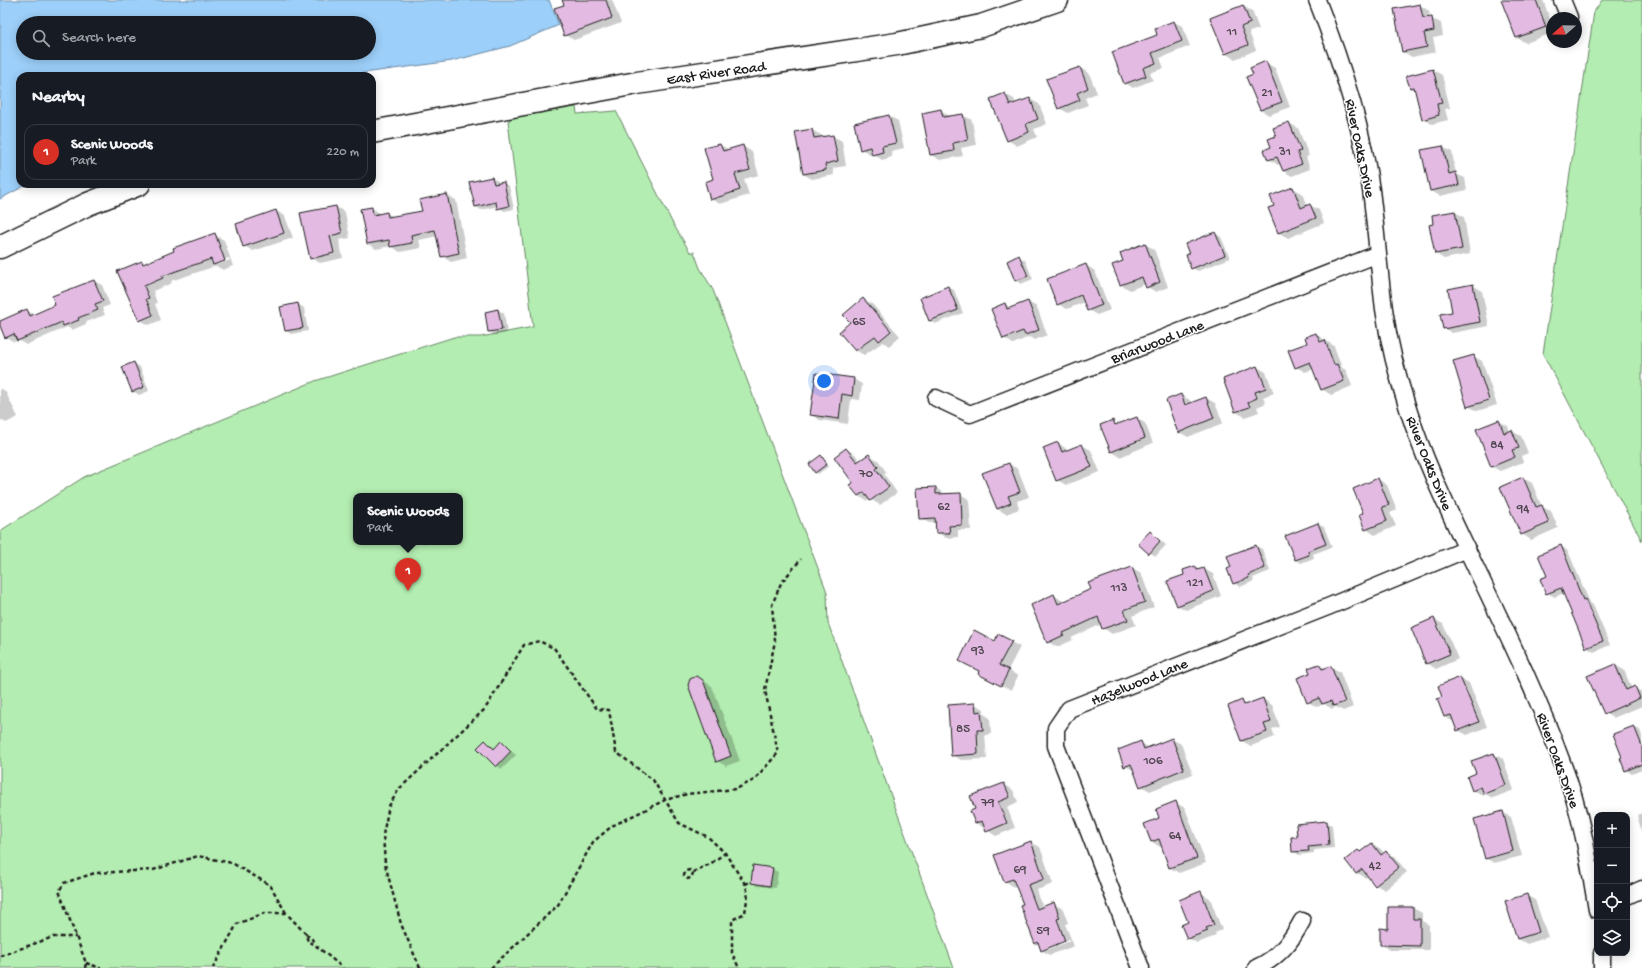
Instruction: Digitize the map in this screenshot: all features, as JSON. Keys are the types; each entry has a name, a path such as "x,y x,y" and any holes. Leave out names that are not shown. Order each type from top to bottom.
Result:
{"main road":[{"name":"East River Road","path":"376,131 638,83 897,44 981,26 1057,0"},
{"path":"0,247 50,221 129,188"}],"street":[{"name":"River Oaks Drive","path":"1317,0 1346,82 1360,136 1370,188 1388,331 1409,412 1437,486 1533,690 1564,767 1587,850 1594,892"},
{"path":"1562,0 1567,12"},
{"name":"Briarwood Lane","path":"936,398 970,414 1378,254"},
{"name":"Hazelwood Lane","path":"1141,968 1056,746 1056,728 1069,709 1330,606 1467,549"},
{"path":"1630,895 1642,889"},
{"path":"1256,968 1274,958 1287,945 1302,921"},
{"path":"1602,956 1602,968"}],"path":[{"path":"491,968 558,906 593,842 612,826 665,800 686,794 736,789 754,780 778,753 765,690 775,641 772,605 781,583 801,559"},
{"path":"420,968 400,924 386,864 384,835 389,806 399,789 485,710 524,645 539,642 554,648 597,709 608,710 616,752 653,780 679,823 708,837 725,853 745,884 748,893 745,913 732,920 732,953 739,968"},
{"path":"693,872 710,864 725,853"},
{"path":"85,968 86,963 59,891 64,883 95,873 153,870 198,856 232,863 270,885 286,913 306,934 308,942 314,944 343,968"},
{"path":"745,884 750,882"},
{"path":"213,968 237,924 265,913 286,913"},
{"path":"0,956 52,937 76,936"},
{"path":"86,963 101,968"}],"green space":[{"path":"1602,0 1642,0 1642,541 1543,354 1594,12"},
{"path":"576,107 577,114 616,111 672,222 690,252 694,252 700,268 713,290 827,592 828,623 954,968 0,968 0,531 84,477 315,381 454,337 481,337 533,327 508,121 510,118"}],"water":[{"path":"0,0 549,0 559,25 510,46 452,61 371,72 16,72 16,188 21,188 0,199"}],"building":[{"path":"562,0 606,0 612,18 564,36 554,8 564,5"},
{"path":"1501,0 1536,0 1546,27 1516,38"},
{"path":"1420,4 1423,18 1432,17 1434,31 1424,33 1427,47 1402,52 1394,9"},
{"path":"1243,5 1250,23 1241,27 1248,45 1225,54 1210,18"},
{"path":"1174,21 1182,41 1152,53 1156,63 1143,68 1146,76 1124,84 1112,52 1157,35 1155,28"},
{"path":"1266,61 1282,102 1260,110 1246,77 1253,74 1250,68"},
{"path":"1080,67 1088,88 1077,93 1080,100 1058,109 1046,79"},
{"path":"1433,69 1442,103 1437,104 1439,115 1422,120 1414,87 1410,88 1406,76"},
{"path":"1005,93 1010,105 1030,98 1038,119 1026,124 1029,132 1007,141 990,99"},
{"path":"941,109 943,117 963,114 968,140 953,143 954,151 930,155 922,113"},
{"path":"889,115 896,143 882,146 883,152 872,155 870,147 860,150 854,123"},
{"path":"1289,122 1301,151 1297,152 1302,164 1283,171 1277,157 1268,160 1264,150 1271,147 1268,139 1276,136 1273,128"},
{"path":"812,129 814,138 833,135 838,161 825,164 826,170 803,174 795,132"},
{"path":"720,144 723,151 743,145 750,170 735,174 740,190 710,200 705,182 713,179 704,148"},
{"path":"1443,146 1449,174 1456,172 1459,185 1430,191 1421,150"},
{"path":"492,177 494,184 504,182 509,206 497,209 496,202 475,207 469,182"},
{"path":"1293,187 1301,208 1310,204 1316,218 1278,233 1268,208 1274,206 1270,196"},
{"path":"447,194 459,253 441,257 435,230 411,235 412,243 390,247 389,240 367,244 360,209 372,207 373,215 387,212 388,217 422,211 419,200"},
{"path":"336,206 342,233 330,236 334,253 310,259 300,213"},
{"path":"276,210 284,233 243,247 236,224"},
{"path":"1455,211 1462,249 1435,254 1429,225 1433,224 1432,215"},
{"path":"1215,232 1225,255 1191,269 1186,255 1189,254 1185,244"},
{"path":"215,233 225,261 213,265 211,259 162,276 163,278 144,286 149,298 146,299 153,315 139,321 117,271 142,261 143,264 174,251 173,248"},
{"path":"1145,243 1160,282 1146,288 1142,277 1120,285 1112,265 1123,261 1120,253"},
{"path":"1019,255 1028,276 1015,281 1007,261"},
{"path":"1086,264 1102,305 1087,311 1081,295 1057,305 1047,279"},
{"path":"94,280 103,301 95,304 98,310 78,318 79,320 63,326 62,322 17,341 14,334 5,338 0,326 0,321 27,309 30,316 55,305 52,296"},
{"path":"1473,284 1480,322 1443,329 1440,314 1452,312 1448,289"},
{"path":"948,286 958,310 929,321 920,298"},
{"path":"863,298 891,331 879,341 875,336 855,351 839,332 850,322 843,315"},
{"path":"1028,301 1039,330 1025,335 1023,331 1003,339 991,309 1005,303 1007,309"},
{"path":"298,303 303,328 285,331 280,307"},
{"path":"498,309 502,330 488,332 485,312"},
{"path":"1316,333 1320,342 1325,340 1334,365 1337,364 1344,381 1321,390 1310,362 1295,368 1288,350 1307,343 1305,337"},
{"path":"1474,355 1489,400 1467,407 1453,361"},
{"path":"134,362 144,387 132,392 122,367"},
{"path":"1257,366 1266,388 1255,392 1257,398 1248,402 1250,407 1235,412 1223,379"},
{"path":"816,373 854,378 852,396 842,394 839,419 810,415"},
{"path":"1181,394 1185,405 1206,397 1214,418 1178,433 1166,400"},
{"path":"1137,417 1145,438 1111,452 1100,425 1113,420 1115,425"},
{"path":"1499,420 1504,433 1512,430 1519,448 1512,450 1515,457 1491,467 1476,429"},
{"path":"1058,442 1062,452 1082,444 1092,467 1056,481 1043,448"},
{"path":"846,448 857,462 869,454 878,467 876,469 889,487 870,501 864,492 858,496 849,485 853,483 834,457"},
{"path":"821,455 827,464 815,473 809,464"},
{"path":"1009,463 1020,492 1008,496 1011,503 997,509 982,473"},
{"path":"1523,477 1536,507 1542,505 1549,523 1521,535 1500,487"},
{"path":"1378,478 1389,505 1382,507 1387,521 1365,530 1359,515 1363,513 1353,489"},
{"path":"936,487 936,494 961,493 962,525 949,526 950,533 936,533 935,518 919,519 917,488"},
{"path":"1318,523 1326,544 1308,551 1309,555 1295,560 1285,536"},
{"path":"1150,531 1160,541 1149,554 1138,544"},
{"path":"1256,545 1265,568 1248,575 1249,578 1233,584 1227,569 1231,567 1227,556"},
{"path":"1561,545 1583,600 1585,599 1603,641 1586,648 1561,588 1546,594 1540,579 1547,576 1538,555"},
{"path":"1195,566 1197,570 1204,568 1213,591 1177,606 1167,581 1184,575 1183,570"},
{"path":"1132,567 1145,602 1124,610 1128,620 1102,629 1098,617 1063,633 1064,635 1047,643 1031,605 1054,594 1058,604 1091,589 1088,583"},
{"path":"1434,618 1450,654 1426,664 1411,628"},
{"path":"974,630 995,641 998,634 1012,641 999,665 1009,670 1001,686 978,674 979,671 959,661"},
{"path":"1319,664 1322,669 1331,666 1345,702 1333,706 1331,701 1322,704 1319,698 1307,703 1297,678 1310,673 1308,668"},
{"path":"1615,664 1626,690 1635,686 1640,698 1604,714 1587,676"},
{"path":"697,676 703,680 731,756 716,762 688,685 690,679"},
{"path":"1460,677 1479,722 1457,731 1451,715 1444,717 1437,699 1442,697 1438,686"},
{"path":"1263,698 1271,722 1264,724 1267,732 1241,741 1228,706 1242,700 1244,705"},
{"path":"975,703 976,712 981,711 983,730 977,730 978,754 951,756 948,705"},
{"path":"1634,726 1642,746 1642,764 1625,771 1620,758 1622,757 1613,734"},
{"path":"1172,738 1184,769 1140,787 1131,764 1124,767 1118,750 1141,741 1144,749"},
{"path":"485,740 494,749 501,741 511,751 496,767 477,748"},
{"path":"1494,753 1506,785 1484,794 1481,787 1472,791 1467,777 1476,773 1471,761"},
{"path":"1004,783 1010,797 998,802 1007,823 986,832 982,821 975,823 970,811 975,809 970,796"},
{"path":"1176,801 1197,858 1169,868 1159,839 1151,842 1144,824 1159,818 1156,809"},
{"path":"1503,811 1513,851 1485,859 1474,819"},
{"path":"1327,821 1329,845 1308,847 1309,851 1292,852 1291,837 1297,837 1296,824"},
{"path":"1031,841 1044,879 1028,885 1037,909 1054,902 1060,918 1057,919 1065,941 1041,951 1038,942 1035,944 1020,905 1023,904 1013,879 1004,882 994,855"},
{"path":"1372,843 1381,855 1386,851 1399,867 1375,886 1362,869 1356,874 1345,860 1358,850 1360,852"},
{"path":"753,865 773,868 770,886 751,883"},
{"path":"1201,891 1214,925 1206,928 1208,931 1187,939 1181,925 1188,922 1179,900"},
{"path":"1527,894 1539,932 1517,939 1505,901"},
{"path":"1388,907 1413,907 1413,919 1420,919 1420,946 1380,945 1380,928 1388,929"}],"place":[{"name":"Scenic Woods","path":"408,591"}]}
